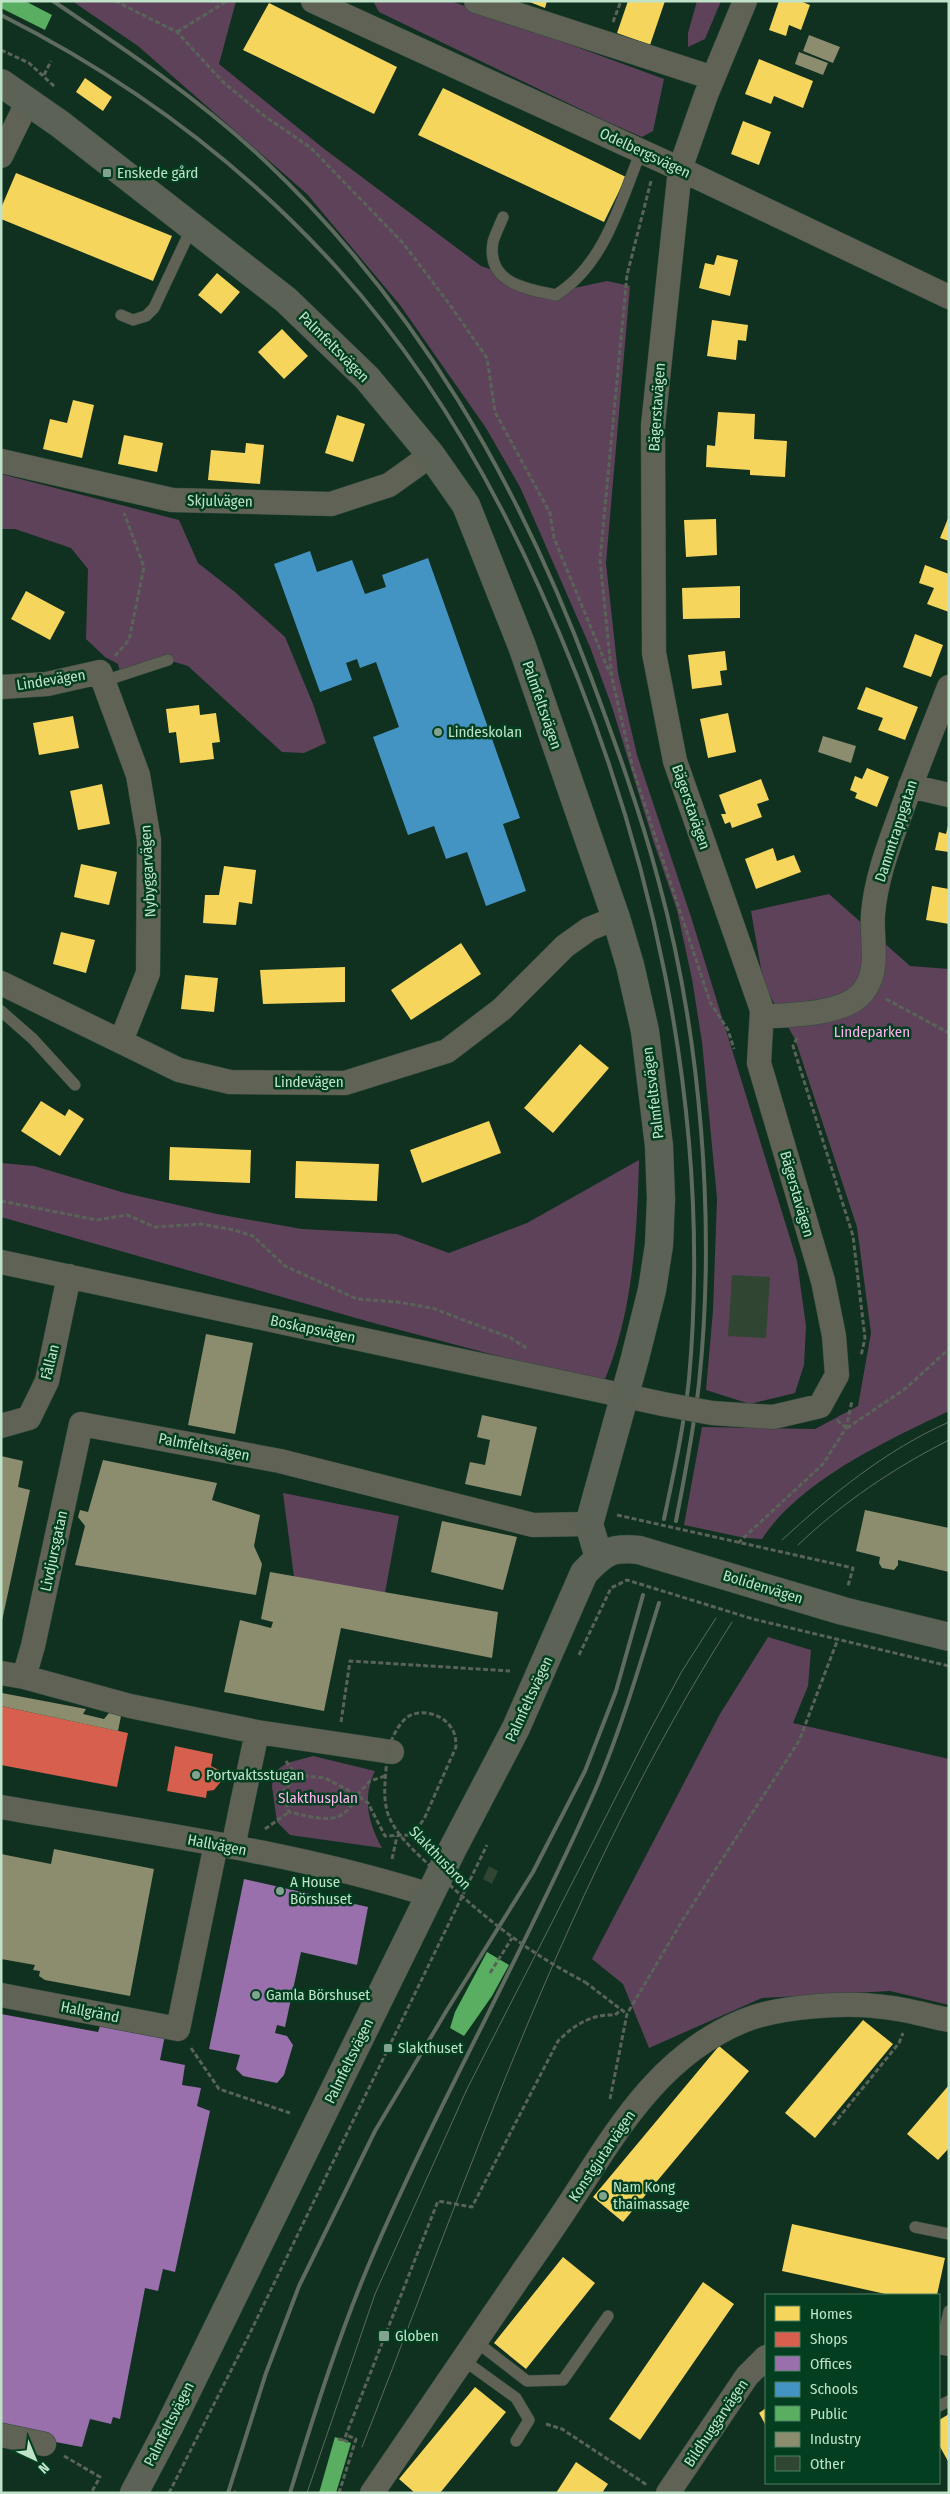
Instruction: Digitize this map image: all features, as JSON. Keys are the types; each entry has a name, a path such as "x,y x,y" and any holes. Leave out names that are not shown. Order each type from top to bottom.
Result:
{"street":[{"name":"Odelbergsvägen","path":"314,1 344,8 949,297"},
{"path":"476,1 713,78"},
{"name":"Bägerstavägen","path":"625,1397 712,1414 773,1418 820,1406 837,1375 834,1336 823,1281 759,1063 762,1010 675,761 654,653 654,426 680,169 713,78 745,1"},
{"name":"Palmfeltsvägen","path":"1,83 28,101 286,300 366,378 431,455 466,506 511,620 616,918 630,965 645,1031 659,1146 661,1199 659,1245 652,1290 625,1397 591,1517 533,1525 280,1461 81,1424"},
{"path":"1,156 28,101"},
{"name":"Skjulvägen","path":"1,461 172,500 331,504 389,485 431,455"},
{"name":"Lindevägen","path":"1,688 102,677"},
{"name":"Nybyggarvägen","path":"102,677 138,775 149,840 148,974 121,1041"},
{"name":"Dammtrappgatan","path":"866,988 873,966 873,914 881,867 949,687"},
{"path":"910,786 949,794"},
{"name":"Lindevägen","path":"1,983 179,1070 230,1082 345,1083 447,1051 502,1009 565,946 589,929 616,918"},
{"path":"762,1017 812,1013 839,1007 856,998 866,988"},
{"name":"Boskapsvägen","path":"1,1262 625,1397"},
{"name":"Fållan","path":"1,1426 28,1418 47,1381 69,1276"},
{"name":"Livdjursgatan","path":"81,1424 33,1646 12,1675 130,1706 257,1732"},
{"path":"591,1517 592,1565"},
{"name":"Bolidenvägen","path":"592,1565 619,1548 640,1550 842,1611 949,1637"},
{"name":"Palmfeltsvägen","path":"134,2493 169,2427 430,1894 516,1728 592,1565"},
{"path":"178,2029 224,1846 257,1732 392,1752"},
{"name":"Hallvägen","path":"1,1807 224,1846 390,1882 430,1894"},
{"name":"Hallgränd","path":"1,1995 178,2029"},
{"name":"Konstgjutarvägen","path":"372,2493 468,2350 522,2274 622,2122 657,2079 685,2054 713,2035 744,2021 779,2011 816,2007 884,2007 949,2020"},
{"name":"Bildhuggarvägen","path":"659,2490 748,2376 765,2358"},
{"path":"1,2435 44,2444"}],"lane":[{"path":"503,217 493,242 493,262 507,281 527,289 556,296 573,284 587,269 649,155"},
{"path":"121,315 133,320 146,316 154,308 192,226"},
{"path":"102,677 168,660"},
{"path":"1,1011 34,1039 75,1085"},
{"path":"915,2227 949,2234"},
{"path":"943,2343 949,2311"},
{"path":"468,2350 526,2381 563,2380 608,2316"},
{"path":"468,2350 516,2398 529,2420 516,2441"}],"path":[{"path":"115,1 177,32 223,82 263,115 311,148 390,230 444,297 488,358 495,412 550,513 554,538 612,678"},
{"path":"177,32 227,1"},
{"path":"1,50 29,63 59,91"},
{"path":"44,76 51,61"},
{"path":"649,155 627,275 600,560 612,678 633,769 710,1002 728,1030 737,1058"},
{"path":"102,677 129,640 144,566 114,487"},
{"path":"866,988 949,1033"},
{"path":"801,1032 793,1046 853,1236 865,1338 859,1365"},
{"path":"1,1201 97,1220 127,1215 154,1227 201,1224 234,1230 252,1236 285,1266 357,1300 398,1302 432,1308 511,1338 535,1354"},
{"path":"846,1428 905,1390 949,1349"},
{"path":"738,1543 823,1464 846,1428 854,1392"},
{"path":"591,1517 738,1543 853,1568 842,1611 838,1639 799,1741 682,1922 626,2014 611,2084 609,2108 622,2122"},
{"path":"575,1663 611,1588 627,1580 753,1619 949,1666"},
{"path":"337,1744 350,1660 510,1671"},
{"name":"Slakthusbron","path":"398,1836 410,1835 418,1828 425,1817 456,1747 456,1736 451,1726 442,1718 429,1712 418,1713 405,1718 395,1730 388,1749 384,1795 389,1815 403,1840 472,1907 546,1962 585,1982 626,2014"},
{"path":"392,1752 386,1775 370,1781 357,1795 352,1808 329,1820 289,1812 283,1792 296,1775 325,1778 357,1795 368,1803 384,1836 398,1836 392,1860"},
{"path":"169,2493 253,2326 488,1842"},
{"path":"490,1973 512,1938"},
{"path":"344,2440 417,2249 438,2201 472,2207 558,2041 572,2027 604,2015 615,2016 621,2010"},
{"path":"833,2126 899,2043 912,2012"},
{"path":"178,2029 219,2089 290,2113"},
{"path":"529,2420 562,2429 659,2490"},
{"path":"339,2493 356,2439 346,2435"},
{"path":"338,2438 348,2442"},
{"path":"44,2444 100,2477 91,2493"}],"green space":[{"path":"72,1 236,1 219,64 323,148 481,266 556,292 607,281 630,286 606,563 618,673 637,755 692,920 797,1261 806,1326 804,1365 795,1393 750,1404 706,1390 713,1311 717,1198 702,1042 692,979 677,910 653,840 612,707 590,647 520,487 486,428 400,305 307,194 138,46"},
{"path":"373,1 451,1 664,79 653,131 642,137 603,120 379,12"},
{"path":"697,1 721,1 705,39 688,47 688,33"},
{"path":"1,474 179,520 198,563 235,592 285,637 313,704 326,743 304,753 282,752 188,666 168,660 121,676 118,664 105,657 86,639 88,569 71,548 15,529 1,529"},
{"name":"Lindeparken","path":"829,894 910,966 949,969 949,1411 873,1449 821,1481 778,1518 762,1539 745,1538 684,1525 702,1427 815,1429 858,1406 871,1333 857,1227 795,1039 764,986 751,911"},
{"path":"639,1160 632,1274 621,1330 603,1384 370,1322 1,1217 1,1163 34,1166 125,1193 217,1214 302,1229 397,1234 449,1253 527,1223"},
{"path":"283,1493 399,1516 385,1593 294,1577"},
{"path":"768,1637 811,1650 808,1686 793,1723 949,1759 949,2005 890,1991 762,1998 649,2048 623,1984 592,1959 720,1714"},
{"name":"Slakthusplan","path":"313,1756 375,1771 369,1791 368,1810 373,1829 382,1848 290,1835 277,1822 272,1786 274,1772 287,1763"}],"building: Homes":[{"path":"527,1 547,1 545,8"},
{"path":"628,1 665,1 650,45 617,33"},
{"path":"779,1 800,1 810,5 801,30 789,25 786,36 769,30"},
{"path":"269,3 397,67 374,114 243,50"},
{"path":"759,59 813,81 803,108 774,96 771,104 745,94"},
{"path":"85,78 112,97 103,111 76,92"},
{"path":"443,88 626,177 604,222 418,135"},
{"path":"743,121 771,132 759,165 731,154"},
{"path":"16,173 172,236 153,281 1,219 1,208"},
{"path":"717,255 738,260 730,296 699,288 705,263 714,265"},
{"path":"217,273 240,292 221,314 198,295"},
{"path":"712,320 748,325 746,341 738,340 736,360 707,356"},
{"path":"282,329 308,356 284,379 258,352"},
{"path":"73,400 94,405 82,458 43,449 50,419 67,423"},
{"path":"718,412 755,414 754,439 787,441 785,477 750,475 750,470 706,467 707,445 715,446"},
{"path":"337,415 365,424 353,462 325,453"},
{"path":"124,435 163,443 157,472 118,464"},
{"path":"246,443 264,445 260,484 208,480 211,450 245,453"},
{"path":"949,516 949,541 940,538"},
{"path":"716,519 717,555 686,557 684,520"},
{"path":"925,565 949,574 949,612 927,604 934,588 919,583"},
{"path":"740,586 740,618 683,619 682,588"},
{"path":"26,591 65,612 50,640 11,619"},
{"path":"915,634 943,645 931,677 903,667"},
{"path":"725,651 727,670 720,671 722,685 692,689 688,655"},
{"path":"866,687 918,707 905,740 878,730 883,718 857,709"},
{"path":"199,705 200,715 216,713 220,742 212,743 214,759 180,763 176,732 169,733 166,709"},
{"path":"728,713 736,752 708,758 700,719"},
{"path":"73,716 79,748 39,755 33,723"},
{"path":"867,768 889,777 877,807 855,798 857,793 850,790 855,776 862,779"},
{"path":"761,779 769,800 757,804 762,817 732,828 730,822 725,824 721,814 726,814 719,795"},
{"path":"102,784 110,824 78,830 70,791"},
{"path":"948,826 949,852 935,850 939,832 946,834"},
{"path":"773,848 777,861 794,855 801,872 756,889 745,859"},
{"path":"81,864 117,872 109,905 74,897"},
{"path":"224,866 256,870 252,904 239,902 236,925 203,923 205,895 219,895"},
{"path":"932,886 949,889 949,924 926,920"},
{"path":"61,932 95,940 86,973 53,964"},
{"path":"461,943 481,974 411,1020 391,990"},
{"path":"345,967 345,1002 263,1004 260,970"},
{"path":"185,975 218,978 214,1012 181,1009"},
{"path":"580,1044 609,1068 553,1133 524,1108"},
{"path":"41,1101 65,1116 69,1109 84,1119 60,1156 21,1131"},
{"path":"489,1121 501,1153 422,1183 410,1150"},
{"path":"170,1147 251,1150 250,1183 169,1180"},
{"path":"296,1161 379,1164 377,1201 295,1198"},
{"path":"863,2020 893,2044 815,2138 785,2113"},
{"path":"719,2046 749,2071 623,2222 593,2197"},
{"path":"949,2085 949,2148 938,2160 907,2134"},
{"path":"792,2224 945,2258 937,2294 886,2294 782,2271"},
{"path":"563,2257 595,2283 526,2369 494,2343"},
{"path":"703,2282 734,2304 640,2440 609,2419"},
{"path":"475,2387 506,2412 440,2493 415,2493 399,2479"},
{"path":"765,2409 765,2424 759,2413"},
{"path":"949,2414 949,2463 940,2447 940,2419"},
{"path":"576,2462 608,2484 602,2493 556,2493"}],"building: Shops":[{"path":"1,1706 128,1733 117,1787 1,1765"},
{"name":"Portvaktsstugan","path":"175,1746 213,1754 211,1766 221,1771 223,1779 214,1790 207,1791 206,1798 167,1791"}],"building: Offices":[{"name":"Gamla Börshuset","path":"244,1879 368,1907 357,1965 301,1952 285,2027 277,2025 275,2033 287,2036 293,2045 284,2075 277,2083 243,2076 236,2069 240,2055 209,2049"},
{"path":"1,2014 98,2032 102,2020 165,2035 160,2060 185,2065 182,2085 201,2088 197,2106 210,2111 175,2272 163,2269 158,2291 145,2288 120,2419 113,2417 111,2424 90,2419 82,2447 45,2440 1,2426"}],"building: Schools":[{"name":"Lindeskolan","path":"310,551 317,572 352,560 365,594 386,587 382,575 428,558 520,818 503,824 526,891 486,906 467,852 446,859 434,826 408,835 373,737 399,727 376,662 360,668 357,659 346,663 352,680 320,692 274,564"}],"building: Public":[{"path":"1,1 25,1 52,15 45,30 1,8"},
{"path":"487,1952 509,1965 492,1996 464,2036 450,2028 455,2012"},
{"path":"335,2437 351,2443 336,2493 319,2493"}],"building: Industry":[{"path":"809,35 840,47 833,63 803,51"},
{"path":"799,52 828,63 823,75 795,64"},
{"path":"823,736 856,746 851,763 818,752"},
{"path":"206,1334 253,1343 235,1434 188,1425"},
{"path":"482,1415 537,1427 521,1496 465,1484 470,1462 485,1465 490,1440 477,1437"},
{"path":"1,1456 23,1461 18,1487 30,1490 2,1621"},
{"path":"103,1460 217,1483 212,1500 260,1515 254,1546 262,1564 256,1595 75,1565 85,1526 78,1517 80,1510 88,1512"},
{"path":"865,1510 949,1528 949,1572 898,1560 898,1565 894,1570 882,1568 879,1563 880,1557 856,1551"},
{"path":"442,1521 517,1537 503,1590 431,1572"},
{"path":"270,1572 498,1612 492,1658 341,1628 324,1711 224,1692 240,1620 271,1628 273,1622 261,1619"},
{"path":"2,1693 86,1709 83,1714 104,1719 113,1708 121,1716 118,1731 1,1706"},
{"path":"54,1849 154,1869 130,1996 45,1980 39,1976 40,1971 33,1970 35,1965 1,1959 1,1854 51,1864"}],"building: Other":[{"path":"732,1275 770,1277 766,1338 728,1336"},
{"path":"489,1866 498,1871 492,1884 483,1879"}],"tram line":[{"path":"782,1540 820,1506 861,1474 903,1446 949,1422"},
{"path":"798,1545 851,1500 889,1474 949,1440"},
{"path":"307,2493 375,2294 467,2089 648,1734 682,1671 716,1618"},
{"path":"362,2447 484,2130 572,1921 621,1819 674,1719 732,1622"}],"railway":[{"path":"53,1 161,76 239,137 318,215 369,274 416,336 458,400 496,467 531,536 563,607 619,754 651,854 673,939 685,1001 694,1065 701,1129 705,1194 704,1322 695,1418 676,1521"},
{"path":"1,15 94,67 181,126 263,194 338,269 369,305 426,381 476,462 540,589 579,682 613,778 642,876 665,975 682,1075 691,1177 694,1278 687,1397 664,1519"},
{"path":"228,2493 266,2373 299,2286 375,2131 447,2010 533,1872 585,1771 616,1691 643,1595"},
{"path":"290,2493 329,2370 375,2250 593,1795 620,1724 659,1603"}],"place":[{"name":"Enskede gård","path":"107,173"},
{"name":"Lindeskolan","path":"438,732"},
{"name":"Portvaktsstugan","path":"196,1775"},
{"name":"A House Börshuset","path":"280,1891"},
{"name":"Gamla Börshuset","path":"256,1995"},
{"name":"Slakthuset","path":"388,2048"},
{"name":"Nam Kong thaimassage","path":"603,2196"},
{"name":"Globen","path":"384,2336"}]}
